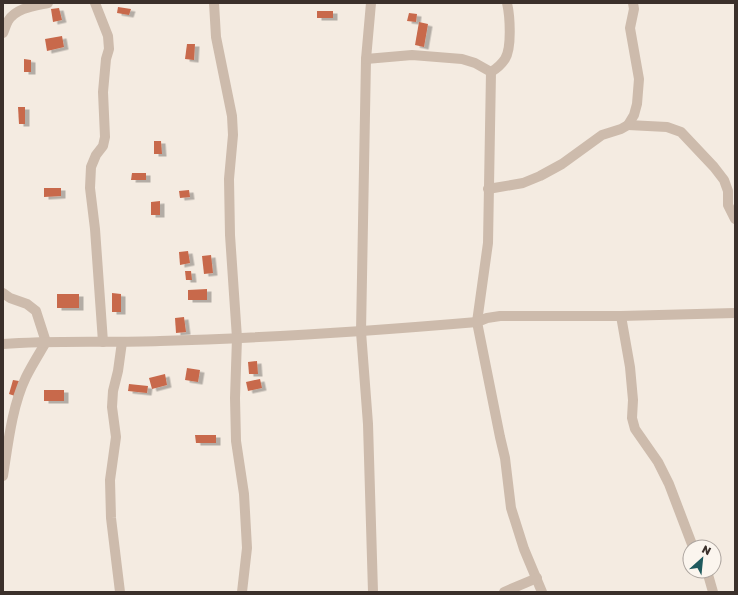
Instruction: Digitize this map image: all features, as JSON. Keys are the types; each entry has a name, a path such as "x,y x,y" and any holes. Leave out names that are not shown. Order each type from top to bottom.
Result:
{"street":[{"path":"3,33 8,20 16,12 48,3"},
{"path":"95,3 108,36 103,92 105,137 103,146 96,155 91,166 90,188 95,229 104,342"},
{"path":"214,3 216,38 232,116 233,135 229,179 237,338 236,441 244,494 247,548 242,592"},
{"path":"372,3 366,59 361,332 368,424 373,592"},
{"path":"491,72 500,66 506,58 510,24 507,3"},
{"path":"488,189 523,183 540,176 562,164 602,135 621,129 628,125 636,110 639,79 630,28 634,9 633,3"},
{"path":"366,59 412,55 462,59 491,72"},
{"path":"491,72 488,243 477,322 505,458 511,508 524,548 542,592"},
{"path":"628,125 667,127 681,132 714,167 724,180 728,191 728,205 735,219"},
{"path":"3,292 10,298 27,304 36,311 46,342 26,378 19,396 13,418 3,476"},
{"path":"3,344 46,342 122,342 361,332 477,322 487,318 500,316 621,316 735,313"},
{"path":"621,316 630,367 632,418 636,429 658,462 669,484 690,539"},
{"path":"120,592 111,518 110,480 116,437 112,407 113,391 118,371 122,342"},
{"path":"504,592 537,578"},
{"path":"709,579 713,592"}],"building":[{"path":"118,7 131,9 129,15 117,13"},
{"path":"59,8 62,20 53,22 51,9"},
{"path":"317,11 333,11 333,18 317,18"},
{"path":"409,13 417,14 416,22 407,21"},
{"path":"419,22 428,24 424,47 415,45"},
{"path":"62,36 64,47 47,51 45,39"},
{"path":"187,44 195,44 194,60 185,59"},
{"path":"24,59 31,60 31,72 24,72"},
{"path":"18,107 25,107 25,124 19,124"},
{"path":"154,141 161,141 162,154 154,154"},
{"path":"132,173 146,173 146,180 131,180"},
{"path":"44,188 61,188 61,196 44,197"},
{"path":"189,190 190,197 180,198 179,191"},
{"path":"160,201 160,215 151,215 151,202"},
{"path":"188,251 190,263 180,265 179,252"},
{"path":"211,255 213,273 204,274 202,256"},
{"path":"185,271 191,271 192,280 186,280"},
{"path":"207,289 207,300 188,300 188,290"},
{"path":"112,293 121,294 121,312 112,312"},
{"path":"57,294 79,294 79,308 57,308"},
{"path":"184,317 186,332 176,333 175,318"},
{"path":"257,361 258,374 249,374 248,362"},
{"path":"187,368 200,370 198,382 185,380"},
{"path":"165,374 167,385 152,389 149,378"},
{"path":"260,379 262,388 248,391 246,382"},
{"path":"13,380 19,381 15,396 9,394"},
{"path":"129,384 148,386 147,393 128,391"},
{"path":"44,390 64,390 64,401 44,401"},
{"path":"195,435 216,435 216,443 196,443"}]}
